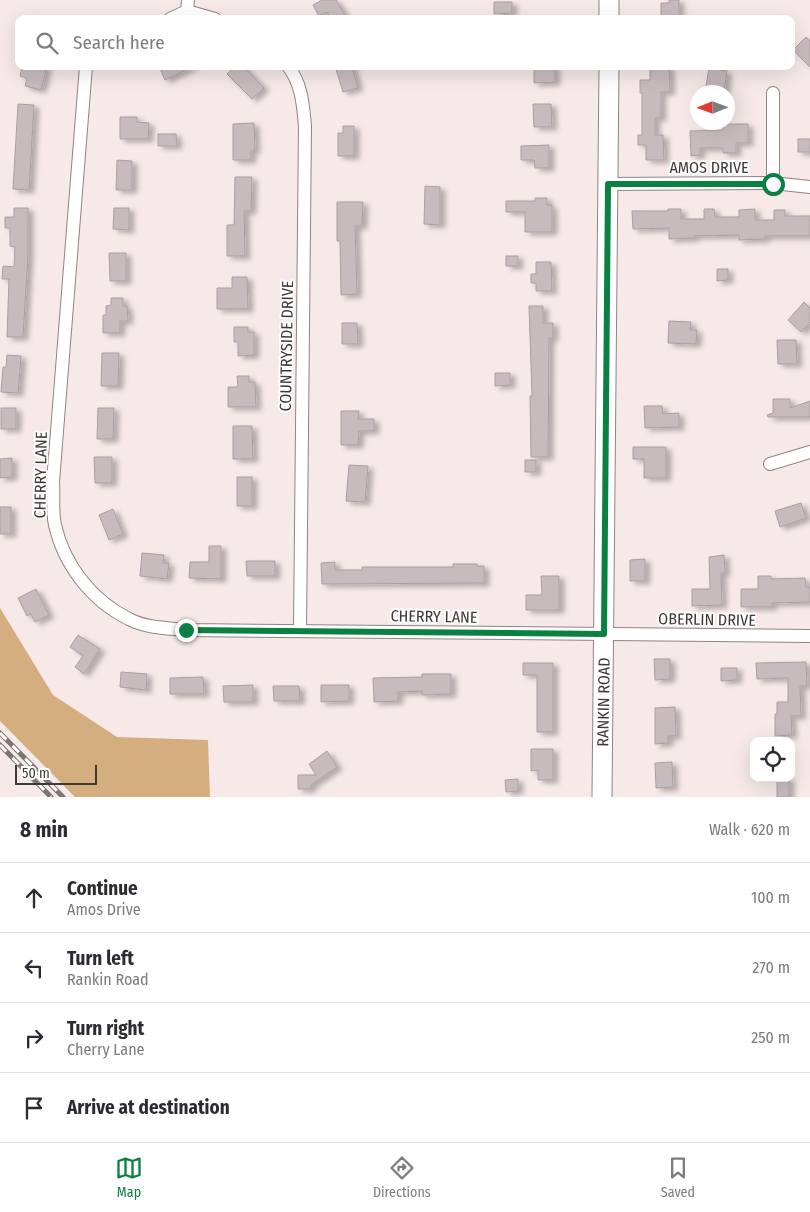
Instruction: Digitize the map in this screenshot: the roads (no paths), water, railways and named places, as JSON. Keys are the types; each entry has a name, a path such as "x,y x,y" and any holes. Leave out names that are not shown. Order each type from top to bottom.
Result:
{"street":[{"path":"609,0 609,15"},
{"path":"175,15 188,5 207,15"},
{"name":"CHERRY LANE","path":"86,70 53,482 54,524 62,548 78,578 104,604 130,620 154,627 186,630 604,634"},
{"name":"COUNTRYSIDE DRIVE","path":"291,70 301,93 305,126 300,630"},
{"name":"RANKIN ROAD","path":"602,797 609,70"},
{"path":"773,93 773,184"},
{"name":"AMOS DRIVE","path":"608,184 773,184 810,187"},
{"path":"770,464 810,452"},
{"name":"OBERLIN DRIVE","path":"604,634 810,636"}],"railway":[{"path":"0,733 63,797"},
{"path":"0,745 51,797"}]}
